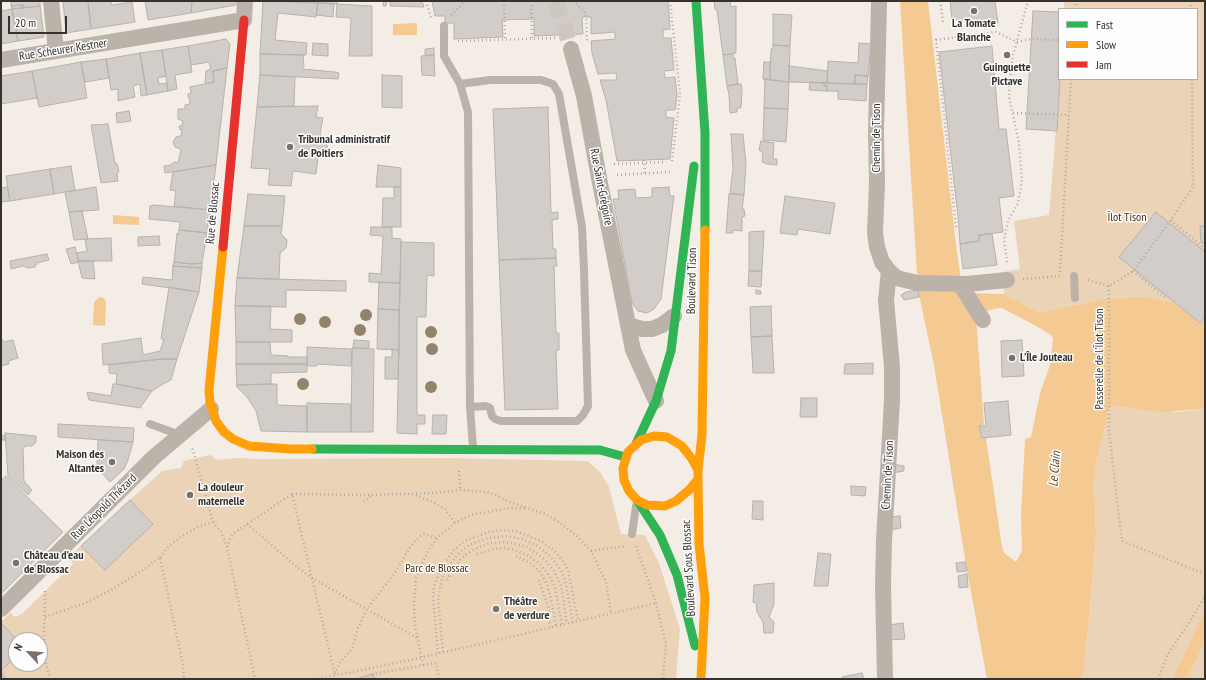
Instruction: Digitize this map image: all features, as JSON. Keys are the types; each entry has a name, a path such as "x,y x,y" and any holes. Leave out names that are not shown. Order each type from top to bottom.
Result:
{"main road":[{"name":"Boulevard Tison","path":"696,1 705,133 702,435 698,474"},
{"name":"Rue de Blossac","path":"211,409 209,396 210,384 244,20"},
{"name":"Boulevard Tison","path":"636,444 658,408 671,351 674,316 703,92"},
{"path":"211,409 219,425 228,436 242,443 256,447 291,449 459,454 473,450 600,450 626,457 636,444 648,438 666,434 682,446 692,459 698,474 685,494 671,504 653,506 637,500"},
{"name":"Boulevard Sous Blossac","path":"626,457 623,468 624,480 629,491 637,500 665,543 677,575 692,631 700,679"},
{"name":"Boulevard Sous Blossac","path":"698,474 699,544 705,598 700,679"}],"street":[{"path":"51,1 56,51"},
{"path":"244,20 245,1"},
{"name":"Chemin de Tison","path":"879,1 876,133 877,183 874,233 882,262 889,271 886,300 892,367 892,400 883,585 885,679"},
{"name":"Rue Scheurer Kestner","path":"1,60 244,20"},
{"name":"Rue Saint-Grégoire","path":"571,50 584,96 598,178 633,350 658,408"},
{"path":"889,271 897,278 917,283 963,284 1007,273"},
{"path":"963,284 966,293 980,316"},
{"path":"628,325 642,329 652,329 662,325 674,316"},
{"name":"Rue Léopold Thézard","path":"1,609 154,457 211,409"}],"lane":[{"path":"444,26 444,56 460,84 468,112 470,407 473,450"},
{"path":"460,84 490,80 541,80 553,84 559,94 582,228 585,286 588,406 583,415 577,421 501,421 495,419 492,416 490,408 486,406 470,407"},
{"path":"1074,276 1075,298"},
{"path":"150,424 183,432"},
{"path":"632,534 637,500"}],"path":[{"path":"504,1 505,40"},
{"path":"532,1 532,39"},
{"path":"573,1 586,13 587,36"},
{"path":"616,175 671,173 680,94 670,1"},
{"path":"940,1 943,22"},
{"path":"1028,1 1012,59 1009,97 1019,143 1022,180 1018,203 1008,221 1004,239 1007,273 1060,276 1071,80"},
{"path":"956,227 936,40 996,32 1016,42 1031,39 1058,40"},
{"path":"458,41 559,38"},
{"path":"1165,297 1133,271 1171,220 1193,187 1192,80"},
{"path":"1013,114 1069,115"},
{"path":"644,161 645,174"},
{"path":"614,164 644,161 665,162"},
{"path":"1171,220 1205,248"},
{"name":"Passerelle de l'Îlot Tison","path":"1133,271 1109,286 1109,432 1122,541 1205,574"},
{"path":"183,432 213,522 221,532 227,547 255,679"},
{"path":"459,454 460,490"},
{"path":"227,547 234,533 292,494 372,495 434,493 460,490 486,492 545,514 577,536 591,551 606,582 611,613"},
{"path":"409,493 433,502 445,509 455,523"},
{"path":"292,494 335,675"},
{"path":"364,502 372,495"},
{"path":"423,665 414,625 414,604 416,576 428,551 437,538 455,523 472,515 509,508 529,508"},
{"path":"45,617 83,604 111,590 143,570 160,557 169,546 182,536 198,527 213,522"},
{"path":"247,524 312,578 417,638"},
{"path":"438,653 433,597 434,587 440,570 454,550 465,541 489,532 502,530 515,531 541,541 555,552 568,570 578,621"},
{"path":"335,675 340,662 352,649 358,628 367,609 396,570 410,547 419,537 424,534 437,538"},
{"path":"632,534 656,603 666,644 664,679"},
{"path":"443,652 438,599 442,579 446,570 457,555 468,546 489,538 505,536 522,539 536,545 549,554 556,562 564,576 573,622"},
{"path":"447,580 452,570 460,560 477,548 497,542 519,545 530,549 539,555 554,571 561,586 567,623"},
{"path":"591,551 636,544"},
{"path":"478,554 494,548 505,548 527,554 540,564 550,577 555,588 562,625"},
{"path":"516,556 530,563 539,571 547,584 556,626"},
{"path":"160,557 183,665 184,679"},
{"path":"30,580 46,591 44,642 46,665 50,679"},
{"path":"539,580 548,607 550,627"},
{"path":"1158,679 1167,656 1204,598 1205,591"},
{"path":"318,679 656,603"},
{"path":"374,679 373,674 436,663 439,679"},
{"path":"356,679 362,679"}],"green space":[{"name":"Îlot Tison","path":"1064,1 1205,1 1205,317 1200,323 1173,302 1146,297 1102,299 1038,312 1004,294 1003,272 1020,269 1014,221 1049,215 1060,80 1198,80 1198,8 1064,8"},
{"path":"1118,406 1178,412 1205,409 1205,679 1083,679 1096,537 1094,479 1098,454 1107,417 1112,407"},
{"name":"Parc de Blossac","path":"209,455 214,457 216,460 237,458 444,458 587,461 600,472 609,487 621,534 645,535 659,563 680,629 676,679 1,679 1,622 11,612 13,616 16,617 23,613 73,564 69,557 162,471 181,468 184,461"}],"water":[{"name":"Le Clain","path":"900,1 928,1 961,280 971,293 1004,294 1038,312 1102,299 1146,297 1173,302 1200,323 1205,317 1205,409 1160,412 1118,406 1112,407 1109,410 1098,454 1094,479 1096,536 1083,679 987,679 966,565 934,365 918,290","holes":["1002,308 1040,328 1051,335 1053,339 1050,365 1040,393 1031,437 1025,439 1021,514 1022,551 1016,562 1004,553 1002,547 986,438 982,438 979,427 984,425 976,316 980,313"]},
{"path":"417,23 417,35 393,35 393,24"},
{"path":"113,215 139,217 139,225 113,224"},
{"path":"99,297 104,298 106,302 105,326 93,325 94,302"},
{"path":"1205,611 1205,640 1197,657 1186,679 1173,679"}],"building":[{"path":"11,1 40,1 40,6 23,8 23,5 11,6"},
{"path":"63,1 88,1 91,29 66,33"},
{"path":"88,1 111,1 112,5 132,2 135,22 91,29"},
{"path":"145,1 192,1 191,13 148,20"},
{"path":"192,1 236,1 236,5 191,13"},
{"path":"263,1 318,3 316,17 278,13 275,40 307,43 306,55 260,54"},
{"path":"289,1 337,1 337,4 334,4"},
{"path":"384,1 387,1 386,6 383,6"},
{"path":"390,1 422,1 424,7 390,6"},
{"path":"432,1 668,1 670,29 663,30 663,38 671,38 674,70 664,71 665,78 675,77 677,95 675,110 666,110 666,117 674,118 670,159 617,161 606,100 600,80 617,80 616,73 598,74 592,53 591,41 615,39 615,32 591,34 591,17 582,17 583,34 534,36 534,19 502,20 503,37 454,39 454,23 445,23 445,16 435,16"},
{"path":"714,1 730,1 731,7 736,6 736,53 723,55 717,10 715,9"},
{"name":"La Tomate Blanche","path":"950,1 995,1 998,23 952,20"},
{"path":"318,3 334,4 333,17 316,15"},
{"path":"337,4 372,6 372,56 349,56 351,18 336,17"},
{"path":"23,5 23,8 12,9 11,6"},
{"path":"40,6 44,37 18,41 12,9"},
{"path":"12,9 18,41 1,44 1,11"},
{"path":"1033,11 1058,12 1058,80 1060,80 1057,131 1026,129"},
{"path":"773,14 792,15 790,46 773,45"},
{"path":"226,39 230,44 227,68 213,71 214,82 205,84 206,71 211,69 209,62 191,65 188,46"},
{"path":"313,43 328,44 328,56 312,55"},
{"path":"859,43 871,44 868,76 855,75 855,84 827,83 828,61 858,63"},
{"path":"773,45 790,46 789,82 770,80 771,49 773,48"},
{"path":"188,46 192,72 175,75 177,89 168,91 162,50"},
{"path":"992,46 999,129 1006,129 1014,196 999,198 1003,232 979,235 979,241 960,244 939,52"},
{"path":"434,48 434,55 425,56 425,49"},
{"path":"162,50 166,76 158,78 159,84 167,83 168,91 147,95 140,53"},
{"path":"140,53 147,95 141,96 140,84 133,86 135,97 118,101 118,89 111,90 106,59"},
{"path":"260,54 303,55 304,66 302,69 339,73 338,79 260,75"},
{"path":"733,54 733,58 735,58 738,84 727,86 723,55"},
{"path":"434,55 435,76 422,75 421,56"},
{"path":"106,59 109,78 85,82 81,62"},
{"path":"81,62 87,98 39,107 32,71"},
{"path":"764,62 770,62 770,80 763,79"},
{"path":"789,66 828,71 827,83 789,82"},
{"path":"227,68 216,165 165,173 164,166 171,165 174,162 178,163 181,149 175,147 173,142 176,137 181,136 182,129 180,130 179,126 182,126 183,121 178,119 178,109 185,109 185,105 190,104 188,94 191,93 190,87 214,82 213,71"},
{"path":"32,71 37,98 1,104 1,76"},
{"path":"260,75 295,77 294,106 257,107"},
{"path":"382,75 402,76 402,108 382,107"},
{"path":"855,75 868,76 867,84 855,84"},
{"path":"765,79 789,82 788,109 764,108"},
{"path":"810,82 824,83 824,86 827,86 827,91 809,90"},
{"path":"824,83 867,84 866,101 838,99 838,91 827,91 827,86 824,86"},
{"path":"741,84 742,88 741,108 737,108 737,112 730,113 727,86"},
{"name":"Tribunal administratif de Poitiers","path":"318,106 316,117 323,118 320,134 327,140 327,149 326,152 318,157 316,174 293,171 291,186 268,185 270,169 251,168 257,107"},
{"path":"548,107 551,213 558,212 558,219 552,220 553,249 556,249 556,258 499,260 493,109"},
{"path":"764,108 788,109 786,142 763,140"},
{"path":"129,111 131,121 117,123 116,113"},
{"path":"108,124 115,163 117,164 119,171 117,174 118,181 101,183 91,125"},
{"path":"731,134 743,134 746,164 744,195 730,193 733,169"},
{"path":"761,141 774,143 773,159 777,159 777,165 762,162 763,153 759,150"},
{"path":"216,165 210,210 174,206 176,191 170,190 173,172"},
{"path":"378,165 401,168 401,187 376,187"},
{"path":"71,166 75,190 54,194 50,169"},
{"path":"50,169 54,194 10,201 6,176"},
{"path":"7,187 10,201 1,202 1,188"},
{"path":"96,187 99,210 69,212 65,192"},
{"path":"394,187 401,187 401,227 382,227 383,198 394,198"},
{"path":"669,187 670,196 674,196 661,299 654,309 647,313 638,311 632,303 613,199 619,199 618,190 635,189 636,198 652,197 652,188"},
{"path":"248,194 285,196 282,226 244,226"},
{"path":"729,194 744,195 742,209 744,209 745,216 742,217 742,231 733,230 733,233 726,233"},
{"path":"785,196 835,203 830,234 798,229 797,235 780,233"},
{"path":"154,205 210,210 207,233 179,230 180,222 149,219 150,206"},
{"path":"82,211 88,239 74,240 69,212"},
{"path":"1156,212 1205,252 1205,317 1200,323 1119,257"},
{"path":"244,226 282,226 281,234 287,240 286,248 280,253 279,279 237,278"},
{"path":"1200,226 1205,226 1205,243 1201,243"},
{"path":"371,227 392,227 392,238 401,239 400,283 369,282 369,273 381,274 383,236 370,235"},
{"path":"179,230 207,233 202,263 192,264 174,262 177,233 179,234"},
{"path":"764,231 762,271 749,271 749,232"},
{"path":"992,234 997,265 963,269 960,244 979,241 979,235"},
{"path":"159,236 160,245 138,246 138,237"},
{"path":"111,238 112,261 78,261 77,253 87,251 85,239"},
{"path":"401,242 434,243 434,276 427,275 426,317 417,317 417,415 425,415 425,424 417,424 417,434 397,433"},
{"path":"75,247 79,262 71,264 66,249"},
{"path":"47,254 49,260 37,263 35,267 28,268 23,266 11,269 10,261"},
{"path":"556,258 557,266 554,266 556,333 559,333 559,350 556,351 558,409 505,410 499,260"},
{"path":"78,261 93,261 95,279 82,278"},
{"path":"174,262 192,264 202,263 202,268 173,266"},
{"path":"173,266 202,268 199,292 142,284 143,277 172,280"},
{"path":"749,271 762,271 761,287 748,286"},
{"path":"237,278 346,281 346,291 286,290 286,307 235,306"},
{"path":"379,282 400,283 399,310 378,309"},
{"path":"169,287 199,292 177,359 162,359 103,365 102,344 141,338 143,355 160,351 164,339 161,339"},
{"path":"756,290 761,291 761,294 756,294"},
{"path":"918,290 919,297 904,300 901,295 906,292"},
{"path":"235,306 271,306 270,329 292,330 292,342 236,342"},
{"path":"771,306 772,336 751,337 750,307"},
{"path":"378,309 399,310 399,350 377,349"},
{"path":"772,336 774,373 753,373 751,337"},
{"path":"1,339 3,342 13,340 18,358 8,361 9,364 1,366"},
{"path":"354,340 369,341 369,348 353,348"},
{"name":"L'Île Jouteau","path":"1022,340 1024,376 1002,377 1001,341"},
{"path":"236,342 270,342 271,355 307,357 307,364 236,364"},
{"path":"307,347 352,349 351,366 317,364 317,366 307,366"},
{"path":"353,348 374,349 373,432 351,432"},
{"path":"392,349 399,350 398,379 385,379 385,357 392,357"},
{"path":"162,359 177,359 171,380 152,391 116,384 117,374 109,373 109,365"},
{"path":"873,363 873,374 844,374 845,364"},
{"path":"236,364 307,364 307,372 271,373 271,384 237,385"},
{"path":"113,384 152,391 140,408 89,400 87,392 111,396"},
{"path":"277,384 277,405 307,406 307,432 261,431 256,411 247,397 236,386"},
{"path":"801,398 817,398 817,417 800,417"},
{"path":"1008,401 1011,435 982,438 979,426 986,426 984,403"},
{"path":"307,403 351,404 351,432 307,432"},
{"path":"433,415 447,415 446,434 432,434"},
{"path":"58,424 134,428 133,442 58,437"},
{"path":"5,433 36,436 36,442 32,446 25,446 23,449 24,481 32,490 28,495 8,476"},
{"path":"1,435 5,436 5,440 2,440"},
{"name":"Maison des Altantes","path":"98,440 133,442 124,469 110,482 98,469 95,472 92,472 90,469 92,465 97,465"},
{"path":"893,464 904,466 904,471 892,473"},
{"name":"Château d'eau de Blossac","path":"6,476 63,532 1,594 1,480"},
{"path":"851,486 866,487 865,496 851,495"},
{"path":"130,500 153,524 105,570 81,546"},
{"path":"753,501 763,501 763,520 752,519"},
{"path":"900,516 901,528 889,530 889,517"},
{"path":"818,553 831,554 828,586 814,586"},
{"path":"965,562 967,571 957,572 956,563"},
{"path":"967,574 968,587 959,588 958,576"},
{"path":"774,583 774,604 769,617 774,622 773,633 764,633 763,622 757,612 756,603 753,602 754,585"},
{"path":"1,623 9,632 8,632 8,664 1,670"},
{"path":"903,623 905,639 889,640 889,625"},
{"path":"1,672 3,674 5,679 1,679"},
{"path":"862,673 864,679 842,679 842,677"},
{"path":"373,674 374,679 362,679 362,677"}],"tunnel":[{"path":"556,1 571,49"}],"traffic: fast":[{"path":"696,1 705,133 705,230"},
{"path":"636,444 656,401 671,351 694,166"},
{"path":"312,449 600,450 625,457"},
{"path":"637,500 660,535 677,575 695,646"}],"traffic: slow":[{"path":"698,470 702,435 705,230"},
{"path":"223,247 209,390 210,402 216,421 224,432 233,439 249,446 312,449"},
{"path":"654,436 667,437 682,446 698,470 698,479 689,490 676,501 665,506 647,505 637,500 629,491 624,480 623,468 628,452 641,440 654,436"},
{"path":"698,479 699,544 705,598 701,679"}],"traffic: jam":[{"path":"223,247 244,20"}],"place":[{"name":"La Tomate Blanche","path":"974,11"},
{"name":"Guinguette Pictave","path":"1007,55"},
{"name":"Tribunal administratif de Poitiers","path":"290,147"},
{"name":"L'Île Jouteau","path":"1012,358"},
{"name":"Maison des Altantes","path":"112,462"},
{"name":"La douleur maternelle","path":"190,495"},
{"name":"Château d'eau de Blossac","path":"16,563"},
{"name":"Théâtre de verdure","path":"496,609"}]}
